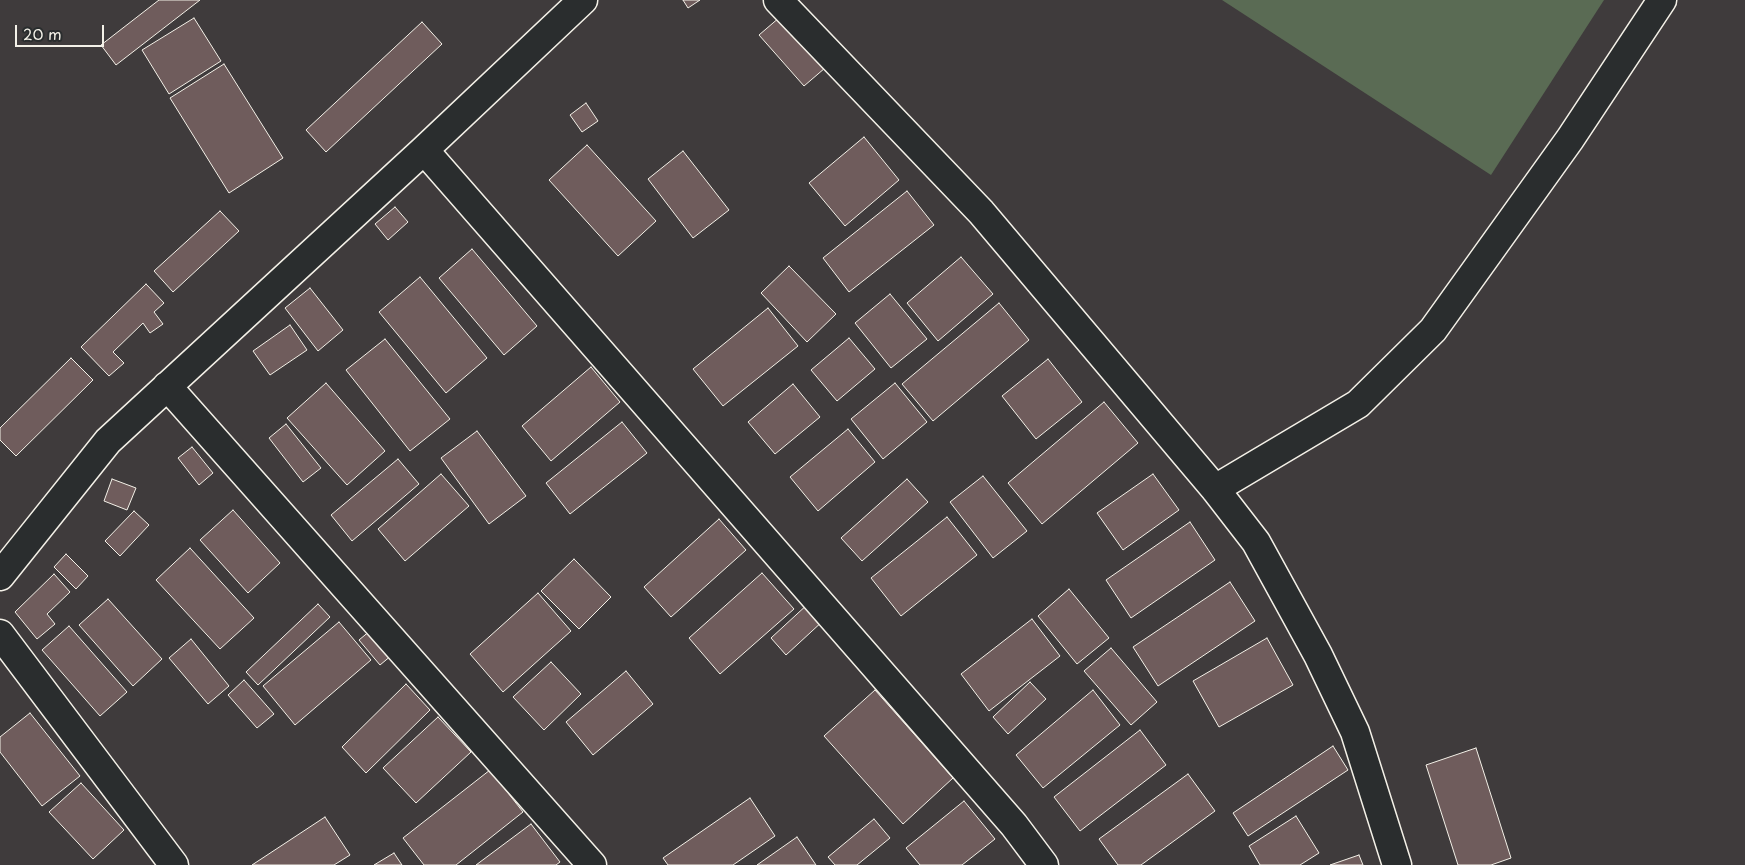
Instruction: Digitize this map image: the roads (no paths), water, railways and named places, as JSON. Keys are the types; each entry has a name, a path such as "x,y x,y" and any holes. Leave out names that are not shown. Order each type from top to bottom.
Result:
{"street":[{"path":"1,573 108,441 424,150 583,0"},
{"path":"778,0 981,212 1215,489 1256,542 1318,656 1355,732 1397,865"},
{"path":"1215,489 1358,404 1433,330 1570,139 1662,0"},
{"path":"424,150 1007,818 1044,865"},
{"path":"167,386 592,865"},
{"path":"0,634 174,865"}]}
